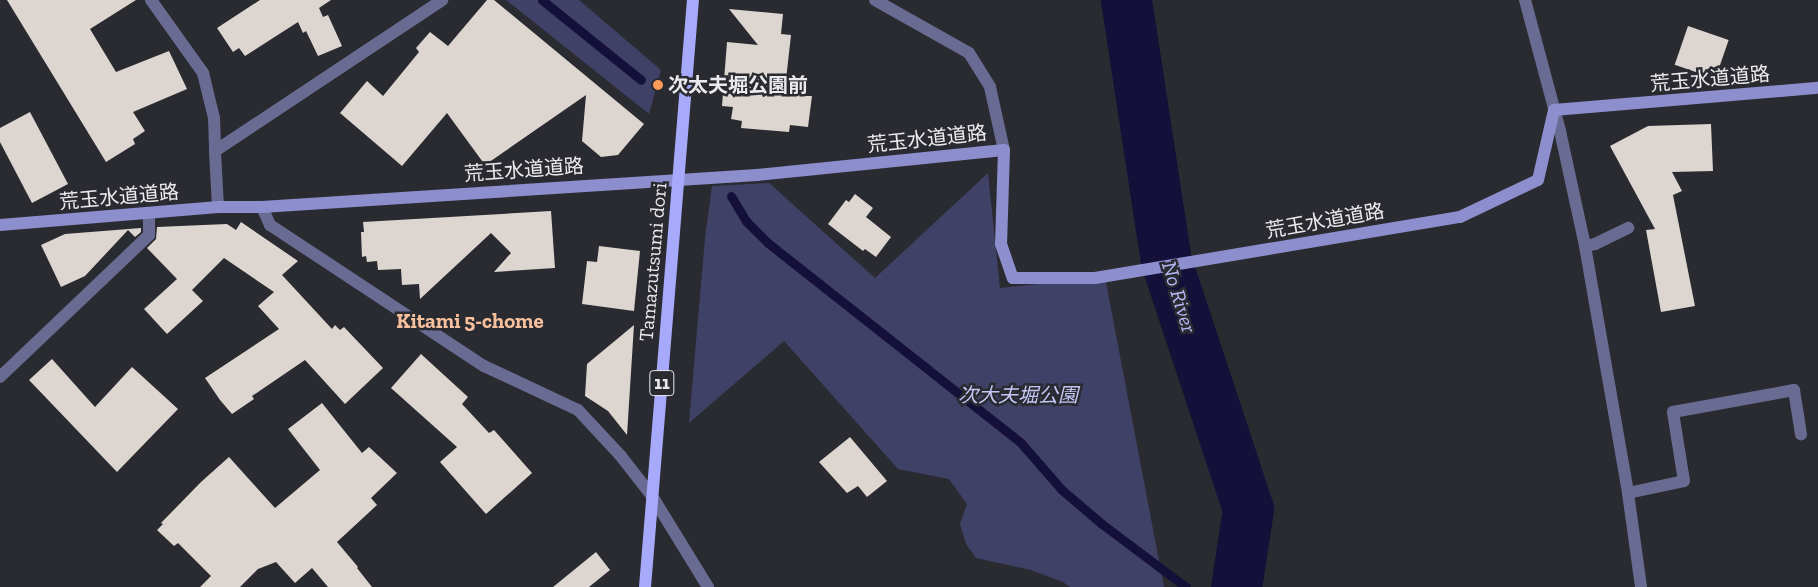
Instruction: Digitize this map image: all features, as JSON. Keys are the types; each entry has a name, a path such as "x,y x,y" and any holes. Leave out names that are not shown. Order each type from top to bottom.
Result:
{"main road":[{"name":"Tamazutsumi dori","path":"645,587 693,0"},
{"name":"荒玉水道道路","path":"0,225 218,208 262,207 757,175 1004,150 1001,244 1013,278 1105,277 1460,217 1538,180 1554,110 1818,88"}],"street":[{"path":"151,0 203,73 214,118 218,208"},
{"path":"215,150 442,0"},
{"path":"875,0 969,53 990,87 1004,150"},
{"path":"1524,0 1554,110 1585,246 1628,492 1641,587"},
{"path":"262,207 270,225 484,366 578,410 620,455 652,496 708,587"},
{"path":"0,377 149,235 149,214"},
{"path":"1585,246 1595,244 1628,228"},
{"path":"1628,492 1684,480 1673,412 1794,390 1801,434"}],"green space":[{"path":"506,0 579,0 661,70 649,114"},
{"name":"次大夫堀公園","path":"988,173 1000,288 1105,277 1164,587 1070,587 1063,582 1031,570 976,558 966,544 960,524 967,504 949,479 898,469 784,341 689,423 705,238 712,186 769,183 875,278"}],"building":[{"path":"7,0 136,0 90,29 116,72 169,51 187,89 133,112 145,131 133,139 135,144 106,162"},
{"path":"260,0 331,0 319,8 323,17 328,15 342,46 318,56 306,31 303,33 298,22 245,56 239,48 233,52 217,28"},
{"path":"487,0 494,0 644,124 618,155 601,157 582,141 586,95 485,165 447,113 402,166 340,113 367,81 383,96 419,52 416,48 430,32 448,46"},
{"path":"729,9 783,14 781,34 791,35 786,80 795,81 794,88 806,89 805,96 812,96 808,127 790,125 789,132 741,128 742,121 731,119 733,107 722,106 727,42 758,45"},
{"path":"1688,26 1729,40 1715,79 1675,65"},
{"path":"30,112 68,184 32,203 0,142 0,128"},
{"path":"1711,124 1713,171 1672,172 1682,191 1673,195 1695,306 1661,312 1646,230 1655,229 1610,146 1648,126"},
{"path":"855,194 873,208 866,217 891,237 876,257 865,249 863,251 828,224 846,200 849,202"},
{"path":"551,211 555,268 494,272 511,253 491,233 420,299 419,284 402,285 401,269 378,270 377,261 367,262 366,256 362,257 361,232 364,232 363,222"},
{"path":"241,222 298,261 282,275 332,329 335,325 340,330 344,327 383,368 345,404 305,360 252,396 254,399 232,414 220,400 205,378 279,329 258,306 274,292 224,258 192,290 203,301 167,334 144,309 177,279 147,248 156,239 157,227 227,224 236,230"},
{"path":"141,228 141,232 135,237 128,230 85,276 61,287 41,245 65,234"},
{"path":"599,246 640,251 634,311 582,304 587,261 597,262"},
{"path":"634,325 627,435 608,411 585,396 587,364"},
{"path":"421,354 468,397 462,404 489,433 494,430 532,473 486,514 440,462 457,447 391,388"},
{"path":"52,359 95,407 132,367 178,409 117,472 29,380"},
{"path":"322,403 362,453 369,447 397,473 371,498 377,505 337,542 372,587 328,587 312,568 295,583 276,562 258,569 240,587 200,587 211,576 178,543 174,546 157,530 163,524 161,523 201,482 229,457 275,508 320,470 288,429"},
{"path":"850,437 887,481 867,497 858,486 847,493 819,462"},
{"path":"596,552 610,570 589,587 553,587"}],"waterway":[{"path":"542,0 641,80"},
{"name":"No River","path":"1126,0 1166,261 1248,509 1236,587"},
{"path":"731,196 746,221 768,243 1021,443 1062,490 1102,524 1186,587"}],"place":[{"name":"次太夫堀公園前","path":"658,85"}],"district":[{"name":"Kitami 5-chome","path":"470,321"}]}
